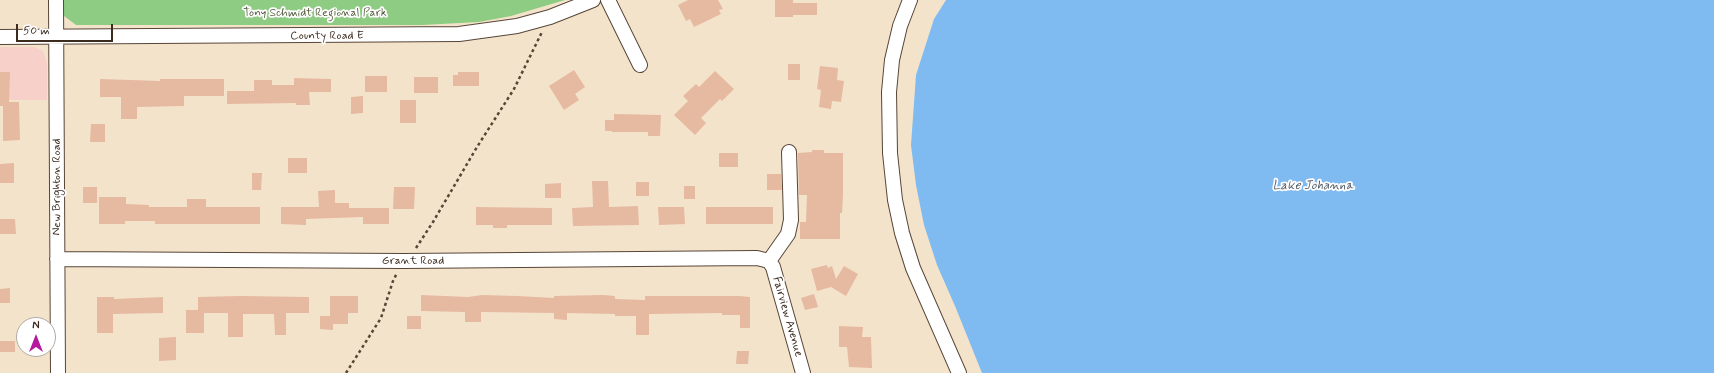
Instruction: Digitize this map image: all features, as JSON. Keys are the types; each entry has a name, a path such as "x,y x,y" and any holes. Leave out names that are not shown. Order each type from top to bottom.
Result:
{"street":[{"name":"New Brighton Road","path":"56,0 58,373"},
{"name":"County Road E","path":"0,37 447,35 489,31 517,26 550,17 593,0"},
{"path":"608,0 640,65"},
{"path":"910,0 900,26 892,60 889,92 889,125 895,200 902,233 913,268 959,373"},
{"path":"769,261 788,234 791,220 789,152"},
{"name":"Grant Road","path":"57,259 403,261 757,258 769,261"},
{"name":"Fairview Avenue","path":"769,261 773,267 803,373"}],"path":[{"path":"346,373 381,318 393,281 403,261 417,247 514,89 550,17"}],"shaded area":[{"path":"0,47 35,47 43,51 47,63 47,100 0,100"}],"green space":[{"name":"Tony Schmidt Regional Park","path":"64,0 565,0 511,16 479,22 422,25 76,25 64,16"}],"water":[{"name":"Lake Johanna","path":"946,0 1714,0 1714,373 982,373 937,265 924,225 916,185 911,145 916,75 934,19"}],"building":[{"path":"688,0 718,0 723,9 719,10 721,14 694,27 690,19 686,21 678,5"},
{"path":"775,0 793,0 793,3 817,3 817,15 775,17"},
{"path":"788,64 800,64 800,80 788,80"},
{"path":"820,66 838,68 837,80 844,81 841,102 832,101 831,109 819,107 821,90 817,89"},
{"path":"574,70 585,87 575,94 579,100 564,110 549,86"},
{"path":"715,71 734,89 722,101 720,99 701,118 706,123 695,135 674,115 688,101 683,96 696,84 699,87"},
{"path":"0,72 10,72 9,102 19,102 20,140 3,141 3,106 0,106"},
{"path":"458,72 479,72 479,86 453,86 453,75 458,75"},
{"path":"365,76 387,76 387,92 365,92"},
{"path":"414,77 438,77 438,93 414,93"},
{"path":"294,78 331,79 331,92 309,92 310,105 296,105 296,103 227,104 227,91 254,91 254,80 272,80 272,85 294,85"},
{"path":"100,79 160,81 160,79 224,79 224,96 184,96 184,106 137,107 137,119 121,119 121,97 100,97"},
{"path":"363,96 363,113 351,114 351,97"},
{"path":"400,100 416,100 416,123 400,123"},
{"path":"614,114 661,115 660,136 648,136 648,132 605,131 605,120 614,120"},
{"path":"91,124 105,124 105,142 90,142"},
{"path":"812,150 824,150 824,153 843,153 843,195 842,213 840,213 840,239 800,239 800,222 806,222 807,195 799,195 798,153 812,152"},
{"path":"719,153 738,153 738,167 719,167"},
{"path":"288,158 307,158 307,173 288,173"},
{"path":"14,163 14,183 0,183 0,164"},
{"path":"252,173 262,173 261,190 252,190"},
{"path":"767,174 781,174 782,190 767,190"},
{"path":"592,181 608,181 609,207 638,206 639,225 573,226 572,208 593,207"},
{"path":"636,182 649,182 649,196 636,196"},
{"path":"561,183 561,198 545,198 545,184"},
{"path":"684,186 695,186 695,199 684,199"},
{"path":"83,187 97,187 97,203 83,203"},
{"path":"394,187 415,187 414,209 393,209"},
{"path":"335,190 335,203 349,203 349,208 389,208 389,224 363,224 363,217 306,219 306,225 281,224 281,207 319,207 318,191"},
{"path":"99,197 126,197 126,204 149,205 149,207 187,207 187,199 206,199 206,207 260,207 260,224 155,224 155,221 125,221 125,224 99,224"},
{"path":"476,207 552,208 552,225 507,225 507,228 493,228 493,225 476,225"},
{"path":"658,207 684,207 685,224 659,225"},
{"path":"706,207 773,207 773,224 706,224"},
{"path":"0,219 15,219 16,234 0,234"},
{"path":"827,265 828,268 832,266 836,279 844,266 858,274 846,296 831,287 817,291 811,269"},
{"path":"10,288 10,303 0,303 0,289"},
{"path":"814,294 818,307 805,310 801,298"},
{"path":"421,295 468,297 482,295 554,298 554,296 603,295 615,296 615,299 645,300 645,296 750,297 750,328 740,328 740,315 722,315 722,313 649,314 649,335 636,335 636,316 615,316 615,314 567,313 567,320 554,319 554,313 481,312 481,322 465,322 465,312 421,311"},
{"path":"330,296 358,296 358,313 348,313 348,324 333,324 333,330 320,329 320,316 330,316"},
{"path":"97,297 114,297 114,299 163,297 163,313 113,314 113,333 97,333"},
{"path":"198,297 309,297 309,313 286,313 286,335 275,335 274,314 243,314 243,337 228,337 228,313 204,313 204,333 186,333 186,310 198,310"},
{"path":"407,316 421,316 421,329 407,329"},
{"path":"839,326 863,327 862,337 871,337 872,368 849,367 847,347 839,347"},
{"path":"176,337 176,360 159,361 159,338"},
{"path":"0,341 15,341 15,352 0,352"},
{"path":"737,351 749,351 748,364 736,364"}]}
